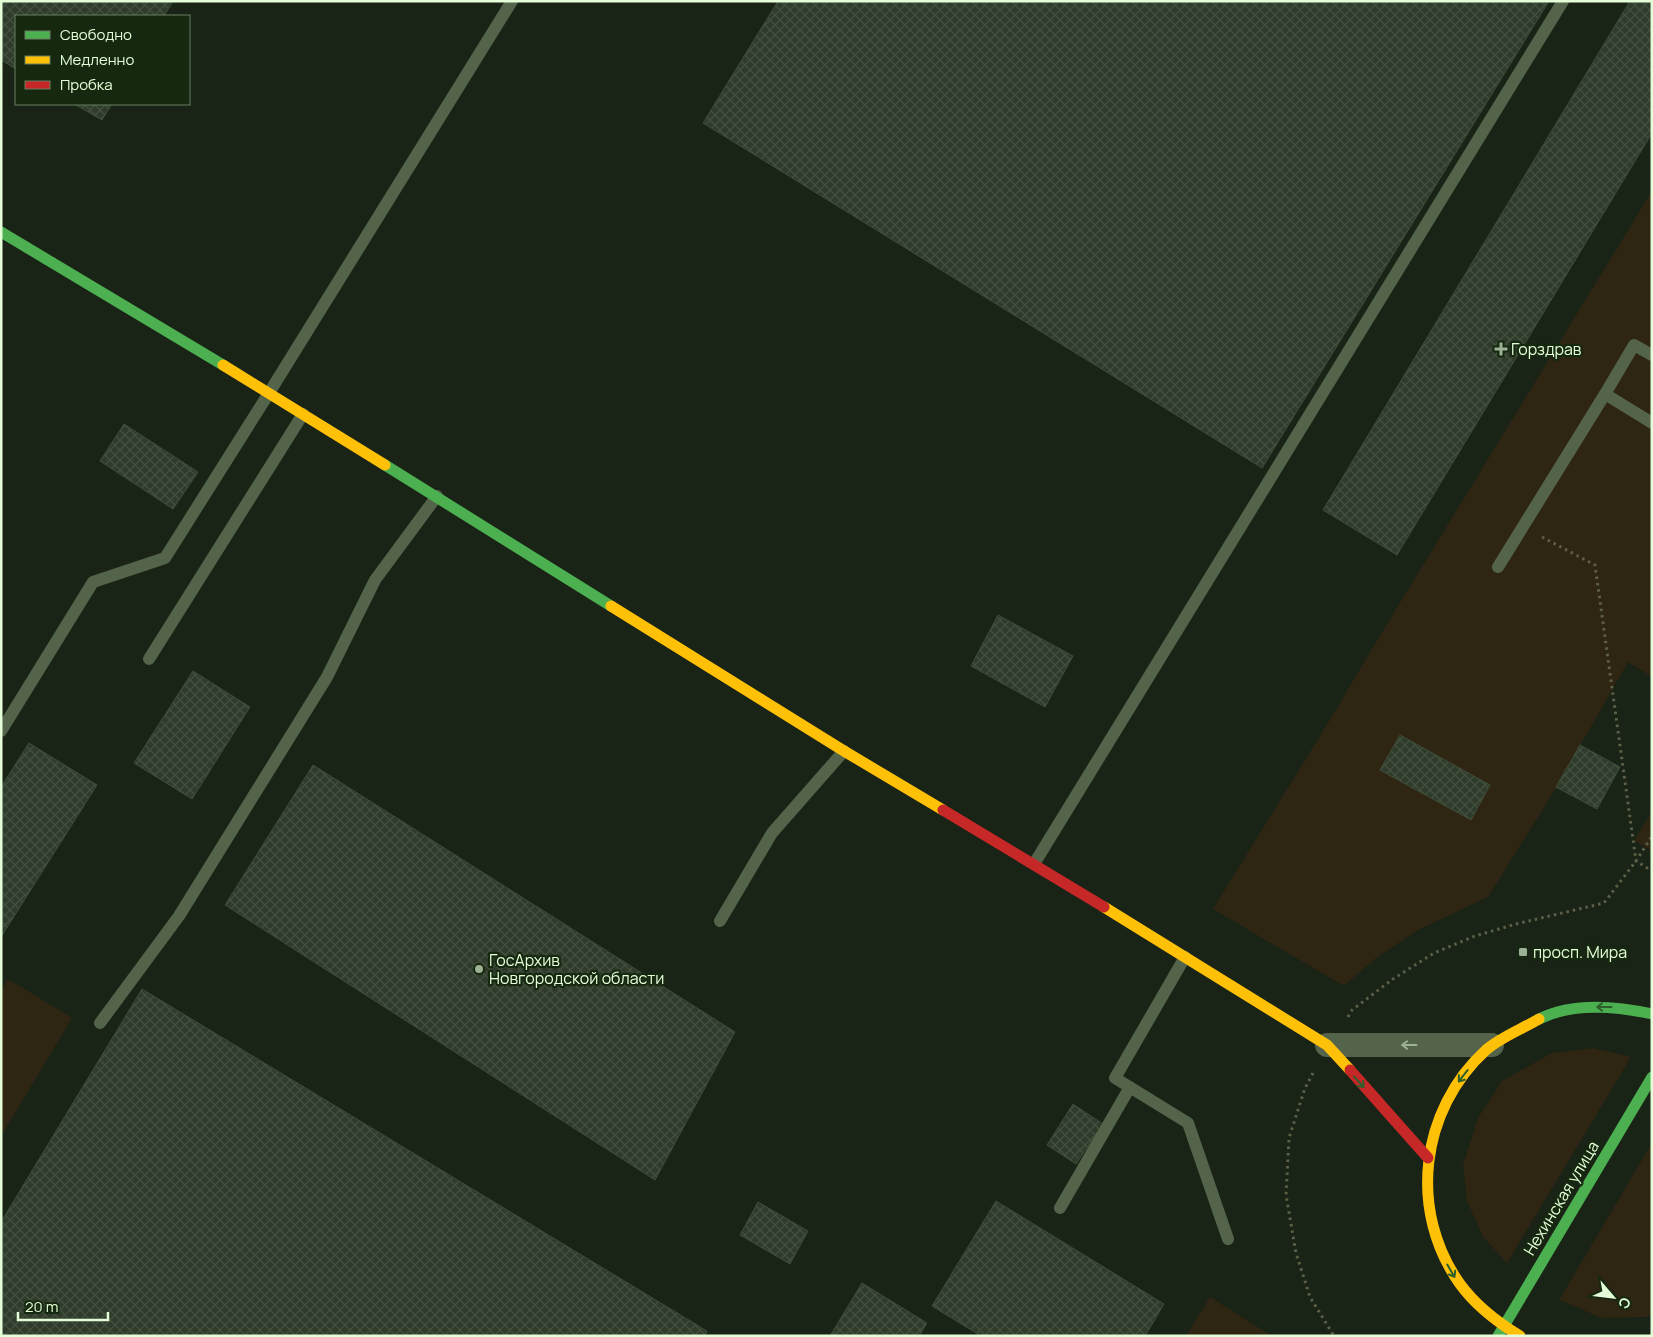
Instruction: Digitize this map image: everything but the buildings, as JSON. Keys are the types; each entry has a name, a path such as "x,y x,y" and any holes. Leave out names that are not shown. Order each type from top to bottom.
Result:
{"street":[{"path":"1,232 270,393 844,751 1034,864 1327,1045 1428,1158"},
{"path":"1520,1336 1500,1331 1458,1283 1443,1256 1432,1226 1426,1192 1428,1158 1440,1115 1461,1076 1492,1045 1550,1014 1583,1007 1617,1007 1652,1014"},
{"path":"1327,1045 1492,1045"},
{"name":"Нехинская улица","path":"1500,1331 1652,1077"}],"lane":[{"path":"1,731 93,582 165,558 270,393 512,1"},
{"path":"1034,864 1563,1"},
{"path":"1498,567 1634,345 1652,355"},
{"path":"1605,394 1652,423"},
{"path":"148,659 303,414"},
{"path":"100,1023 179,916 327,677 375,580 437,496"},
{"path":"720,920 772,833 844,751"},
{"path":"1185,957 1115,1078 1188,1123 1228,1239"},
{"path":"1060,1208 1130,1087"}],"path":[{"path":"1523,527 1595,565 1636,861"},
{"path":"1604,902 1636,861 1652,836"},
{"path":"1636,861 1652,871"}],"shaded area":[{"path":"1652,191 1652,677 1628,662 1550,798 1488,897 1418,930 1376,958 1344,986 1213,909"},
{"path":"1652,811 1652,851 1634,841"},
{"path":"8,979 72,1018 1,1136 1,990"},
{"path":"1593,1048 1631,1057 1507,1263 1483,1237 1467,1201 1463,1165 1478,1118 1502,1081 1552,1053"},
{"path":"1652,1143 1652,1313 1646,1317 1602,1318 1559,1300"},
{"path":"1210,1297 1272,1336 1186,1336"}],"traffic: fast":[{"path":"1,232 223,365"},
{"path":"385,465 611,606"},
{"path":"1539,1019 1566,1010 1595,1007 1624,1009 1652,1014"},
{"path":"1498,1336 1652,1077"}],"traffic: slow":[{"path":"223,365 385,465"},
{"path":"611,606 844,751 943,810"},
{"path":"1104,907 1327,1045 1350,1070"},
{"path":"1520,1336 1495,1319 1473,1299 1460,1284 1443,1255 1433,1225 1428,1194 1429,1162 1435,1131 1447,1102 1464,1074 1492,1045 1539,1019"}],"traffic: jam":[{"path":"943,810 1104,907"},
{"path":"1350,1070 1428,1158"}],"place":[{"name":"Горздрав","path":"1501,349"},
{"name":"просп. Мира","path":"1523,952"},
{"name":"ГосАрхив Новгородской области","path":"479,969"}]}
